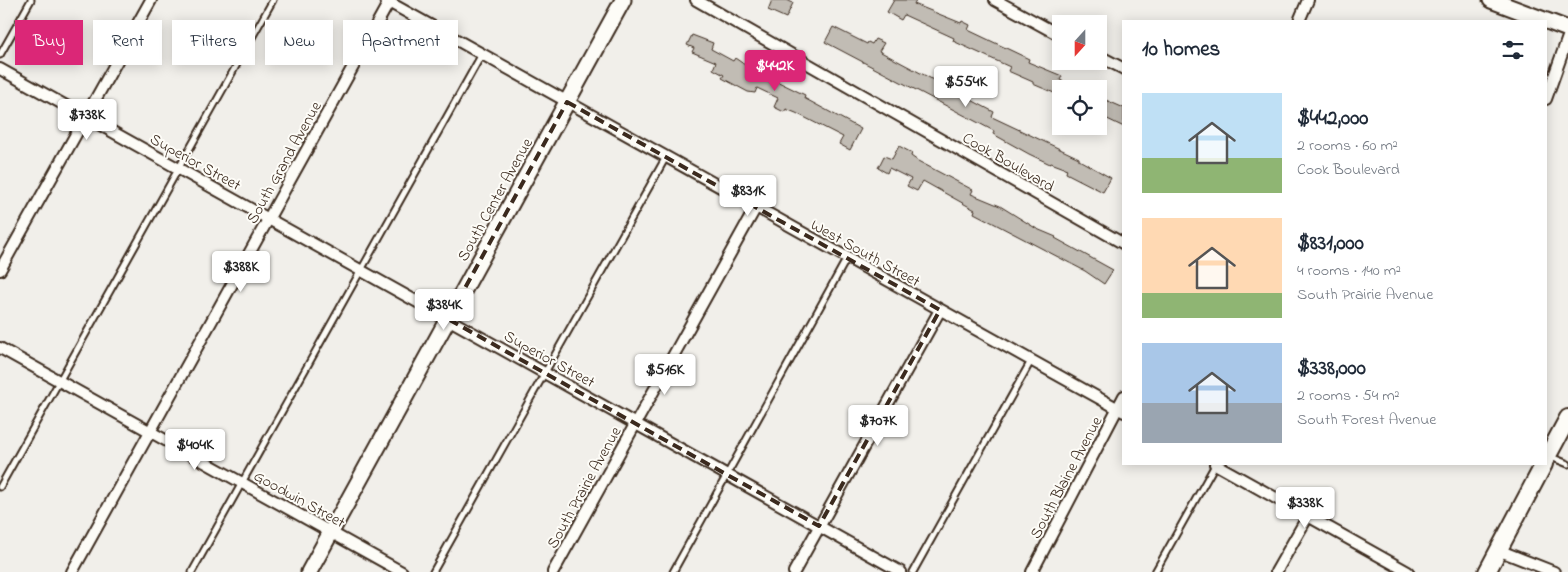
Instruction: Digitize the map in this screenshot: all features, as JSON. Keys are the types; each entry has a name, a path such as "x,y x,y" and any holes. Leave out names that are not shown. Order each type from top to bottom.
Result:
{"main road":[{"path":"1547,457 1568,418"},
{"path":"1487,572 1543,465"}],"street":[{"path":"0,270 151,0"},
{"name":"South Center Avenue","path":"309,572 623,0"},
{"name":"Cook Boulevard","path":"696,0 1122,243"},
{"path":"995,0 1052,31"},
{"path":"1299,20 1308,0"},
{"name":"West South Street","path":"387,1 1121,410"},
{"name":"South Grand Avenue","path":"72,572 269,219 387,1"},
{"path":"1501,2 1546,20"},
{"path":"1547,21 1568,29"},
{"path":"1547,96 1568,37"},
{"path":"1108,61 1122,68"},
{"name":"Superior Street","path":"0,69 901,572"},
{"name":"South Prairie Avenue","path":"553,572 756,207"},
{"path":"794,572 940,310"},
{"name":"Goodwin Street","path":"0,348 402,572"},
{"name":"South Blaine Avenue","path":"1032,572 1121,410"},
{"path":"1217,465 1308,516 1396,569 1408,572"},
{"path":"1276,572 1308,516"},
{"path":"1498,550 1554,572"}],"lane":[{"path":"0,55 31,0"},
{"path":"0,486 273,0"},
{"path":"192,572 482,54"},
{"path":"433,572 666,157"},
{"path":"673,572 847,258"},
{"path":"913,572 1031,361"},
{"path":"1547,459 1568,464"},
{"path":"1155,572 1214,465"}],"highlighted area":[{"path":"567,102 940,310 819,526 448,319"}],"building":[{"path":"772,0 787,0 793,3 786,18 768,10"},
{"path":"894,0 916,0 914,4 961,23 962,21 970,25 968,30 1029,59 1028,62 1062,76 1060,80 1052,80 1052,92 1008,71 1010,67 953,41 954,38 904,15 901,20 887,12"},
{"path":"833,27 867,44 868,42 872,44 875,39 884,43 879,51 994,112 992,117 1079,158 1079,160 1111,178 1103,192 1066,173 1067,169 1050,164 1029,154 993,134 994,131 825,42"},
{"path":"692,35 713,43 711,49 733,61 735,58 748,67 805,95 804,98 861,129 850,150 839,144 843,137 796,113 786,109 784,112 774,107 778,98 757,88 755,93 748,92 722,78 724,75 713,69 716,62 692,52 694,48 687,45"},
{"path":"1107,101 1122,107 1122,126 1107,119"},
{"path":"899,146 912,153 911,156 918,161 973,190 971,194 1000,206 1037,229 1056,237 1113,270 1104,284 1085,271 974,213 975,210 923,181 917,191 907,186 911,179 889,168 887,173 878,168 884,156 892,159"}]}
